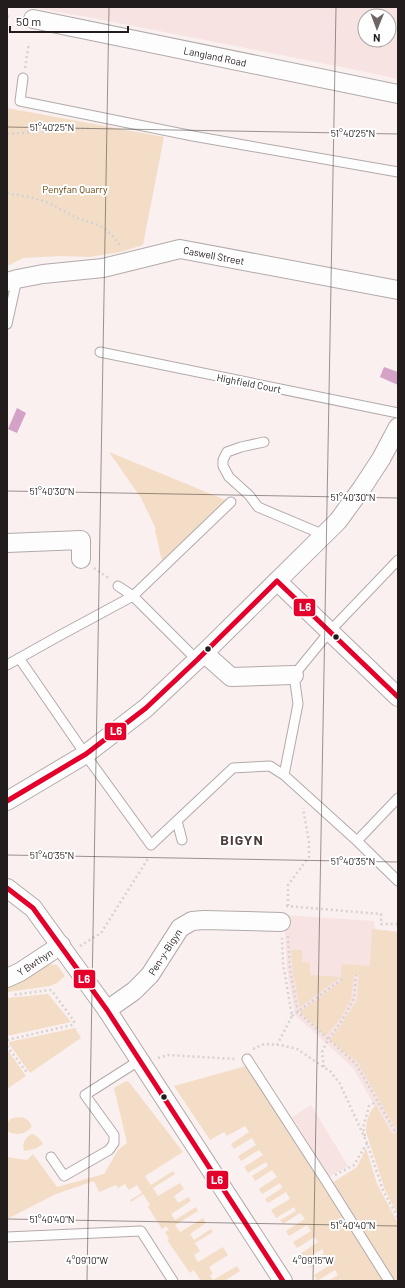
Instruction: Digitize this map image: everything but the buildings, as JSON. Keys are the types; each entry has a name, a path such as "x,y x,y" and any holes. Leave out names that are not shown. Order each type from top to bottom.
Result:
{"street":[{"name":"Langland Road","path":"33,19 398,94"},
{"name":"Caswell Street","path":"12,280 43,274 102,268 180,249 398,290"},
{"path":"7,801 86,754 146,708 201,657 338,521 381,459 398,427"},
{"path":"7,543 81,540 82,559"},
{"path":"277,581 330,631 395,688"},
{"path":"201,657 231,677 294,675"},
{"path":"7,888 33,908 107,1010 283,1281"},
{"name":"Pen-y-Bigyn","path":"107,1010 134,991 150,975 180,928 192,921 286,920"},
{"name":"Y Bwthyn","path":"7,978 64,950"}],"lane":[{"path":"23,78 20,101 177,133 398,172"},
{"path":"7,324 12,280"},
{"name":"Highfield Court","path":"100,352 398,413"},
{"path":"264,442 227,452 223,460 223,466 229,477 249,495 258,507 324,535"},
{"path":"7,665 56,636 134,596 231,502"},
{"path":"284,775 298,704 294,675 330,631 398,560"},
{"path":"118,586 134,596 201,657"},
{"path":"20,658 151,845 233,768 270,766 284,775 398,881"},
{"path":"356,841 398,798"},
{"path":"177,821 182,840"},
{"path":"247,1059 389,1281"},
{"path":"51,1158 64,1176 110,1150 114,1143 114,1135 85,1095 141,1062"},
{"path":"7,1237 141,1231 173,1281"}],"path":[{"path":"23,78 29,43"},
{"path":"7,134 92,128"},
{"path":"7,193 30,197 49,203 77,218 96,224 107,230 125,251 131,261"},
{"path":"82,559 118,586"},
{"path":"292,1016 283,963 288,885 309,857 309,842 299,789"},
{"path":"64,950 100,934 151,854 151,845"},
{"path":"286,920 381,914 381,924 398,924"},
{"path":"286,920 290,969 298,1012 328,1041 356,1064 395,1131 398,1129"},
{"path":"324,1068 322,1052 343,1020 354,998 356,975"},
{"path":"277,1044 292,1016 342,979"},
{"path":"7,996 50,990 74,1021 74,1024 72,1026 7,1040"},
{"path":"141,1062 168,1055 247,1059 253,1048 264,1044 277,1044 296,1049 331,1072 340,1084 367,1142"},
{"path":"7,1046 28,1074"},
{"path":"374,1103 368,1106 363,1128 383,1190 398,1218"},
{"path":"326,1181 354,1165 367,1142"}],"shaded area":[{"path":"29,7 398,7 398,79 88,17"},
{"path":"384,367 398,372 398,385 380,377"},
{"path":"17,408 26,413 17,433 8,429"},
{"path":"284,915 374,921 375,929 398,932 398,1145 352,1067 295,1015 287,969"},
{"path":"311,1105 348,1166 329,1177 292,1117"}],"green space":[{"name":"Penyfan Quarry","path":"7,108 164,137 143,245 120,252 90,257 60,256 23,258 7,266"},
{"path":"109,452 228,501 162,561 156,529 141,498"},
{"path":"372,929 398,932 398,1128 396,1129 358,1063 330,1040 357,1000 359,975 354,975 351,999 341,1018 326,1036 300,1012 343,980 341,977 342,964 370,966"},
{"path":"291,950 302,950 302,962 310,963 310,975 341,977 300,1007 293,972"},
{"path":"45,964 57,965 65,976 57,983 50,986 7,992 7,988 27,978"},
{"path":"48,994 71,1022 7,1036 7,998"},
{"path":"75,1028 81,1038 30,1073 9,1044 9,1042"},
{"path":"7,1049 26,1076 7,1089"},
{"path":"246,1066 385,1281 343,1281 341,1279 338,1281 328,1281 338,1275 335,1270 317,1281 314,1275 332,1264 328,1257 310,1268 307,1263 324,1253 322,1249 304,1260 300,1254 318,1242 315,1237 297,1248 293,1242 311,1231 307,1225 289,1236 286,1231 305,1219 300,1213 283,1224 280,1220 296,1211 294,1207 276,1218 271,1210 290,1199 286,1192 268,1203 265,1199 282,1188 280,1183 262,1194 259,1189 277,1177 272,1170 255,1181 252,1176 268,1166 266,1162 248,1173 244,1167 263,1155 259,1150 241,1161 238,1156 256,1145 252,1138 234,1149 231,1144 249,1132 245,1126 227,1136 224,1132 210,1140 174,1086"},
{"path":"126,1081 129,1082 183,1152 145,1176 151,1185 173,1171 175,1174 153,1188 158,1196 180,1183 184,1189 174,1196 178,1203 189,1197 191,1201 171,1214 175,1220 196,1207 198,1211 175,1225 180,1232 203,1218 206,1223 190,1234 194,1240 211,1229 213,1232 195,1243 200,1251 194,1255 198,1262 223,1247 228,1255 209,1267 213,1274 210,1275 213,1280 237,1266 240,1271 224,1281 201,1281 194,1270 190,1273 167,1240 169,1239 165,1232 169,1230 166,1226 162,1229 148,1207 150,1205 143,1194 131,1202 130,1200 142,1193 137,1185 129,1190 125,1184 118,1188 116,1185 99,1192 94,1181 56,1194 7,1219 7,1157 27,1160 33,1154 57,1187 104,1174 118,1150 127,1143 114,1088"},
{"path":"376,1105 392,1134 398,1131 398,1215 385,1190 366,1132 368,1117"},
{"path":"22,1117 28,1120 32,1126 30,1129 21,1134 14,1134 7,1131 10,1120"},
{"path":"32,1134 36,1135 43,1144 35,1149 24,1151 23,1146 25,1141"},
{"path":"366,1148 377,1184 398,1223 398,1281 393,1281 332,1183 357,1167"}],"transit line":[{"name":"L6","path":"7,801 86,754 146,708 277,581 398,697"},
{"name":"L6","path":"7,888 33,908 107,1010 283,1281"}],"district":[{"name":"BIGYN","path":"242,840"}]}
